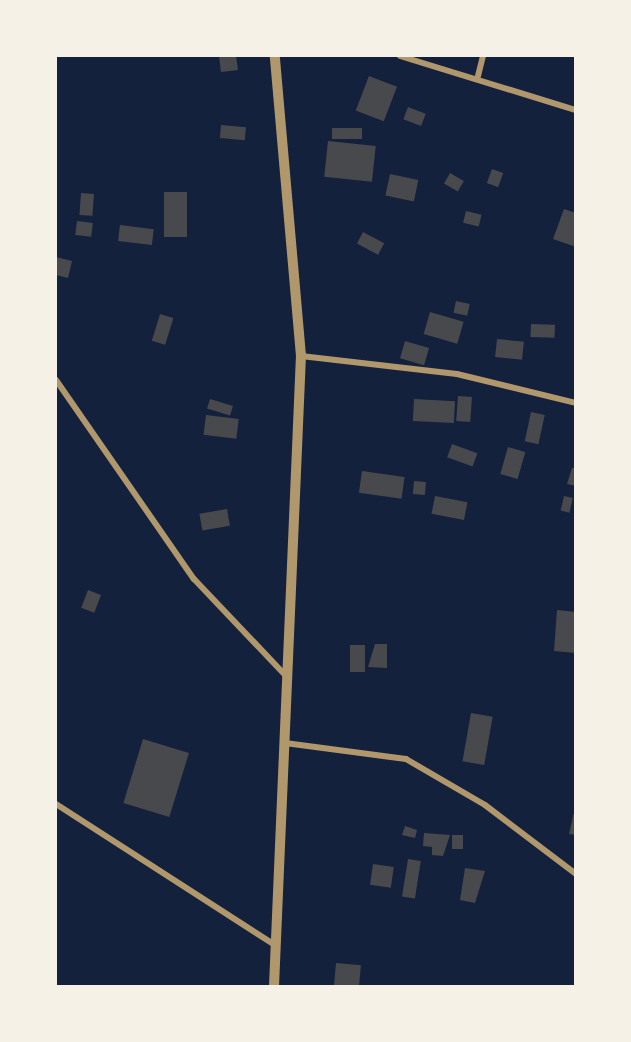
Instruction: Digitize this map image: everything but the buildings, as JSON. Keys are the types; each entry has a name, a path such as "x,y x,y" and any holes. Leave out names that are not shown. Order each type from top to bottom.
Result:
{"street":[{"path":"274,987 285,743 284,674 301,356 275,56"},
{"path":"400,56 478,76 576,110"},
{"path":"478,76 483,56"},
{"path":"301,356 457,374 576,403"},
{"path":"56,380 194,579 284,674"},
{"path":"285,743 406,759 485,805 576,874"},
{"path":"56,804 275,945"}]}
